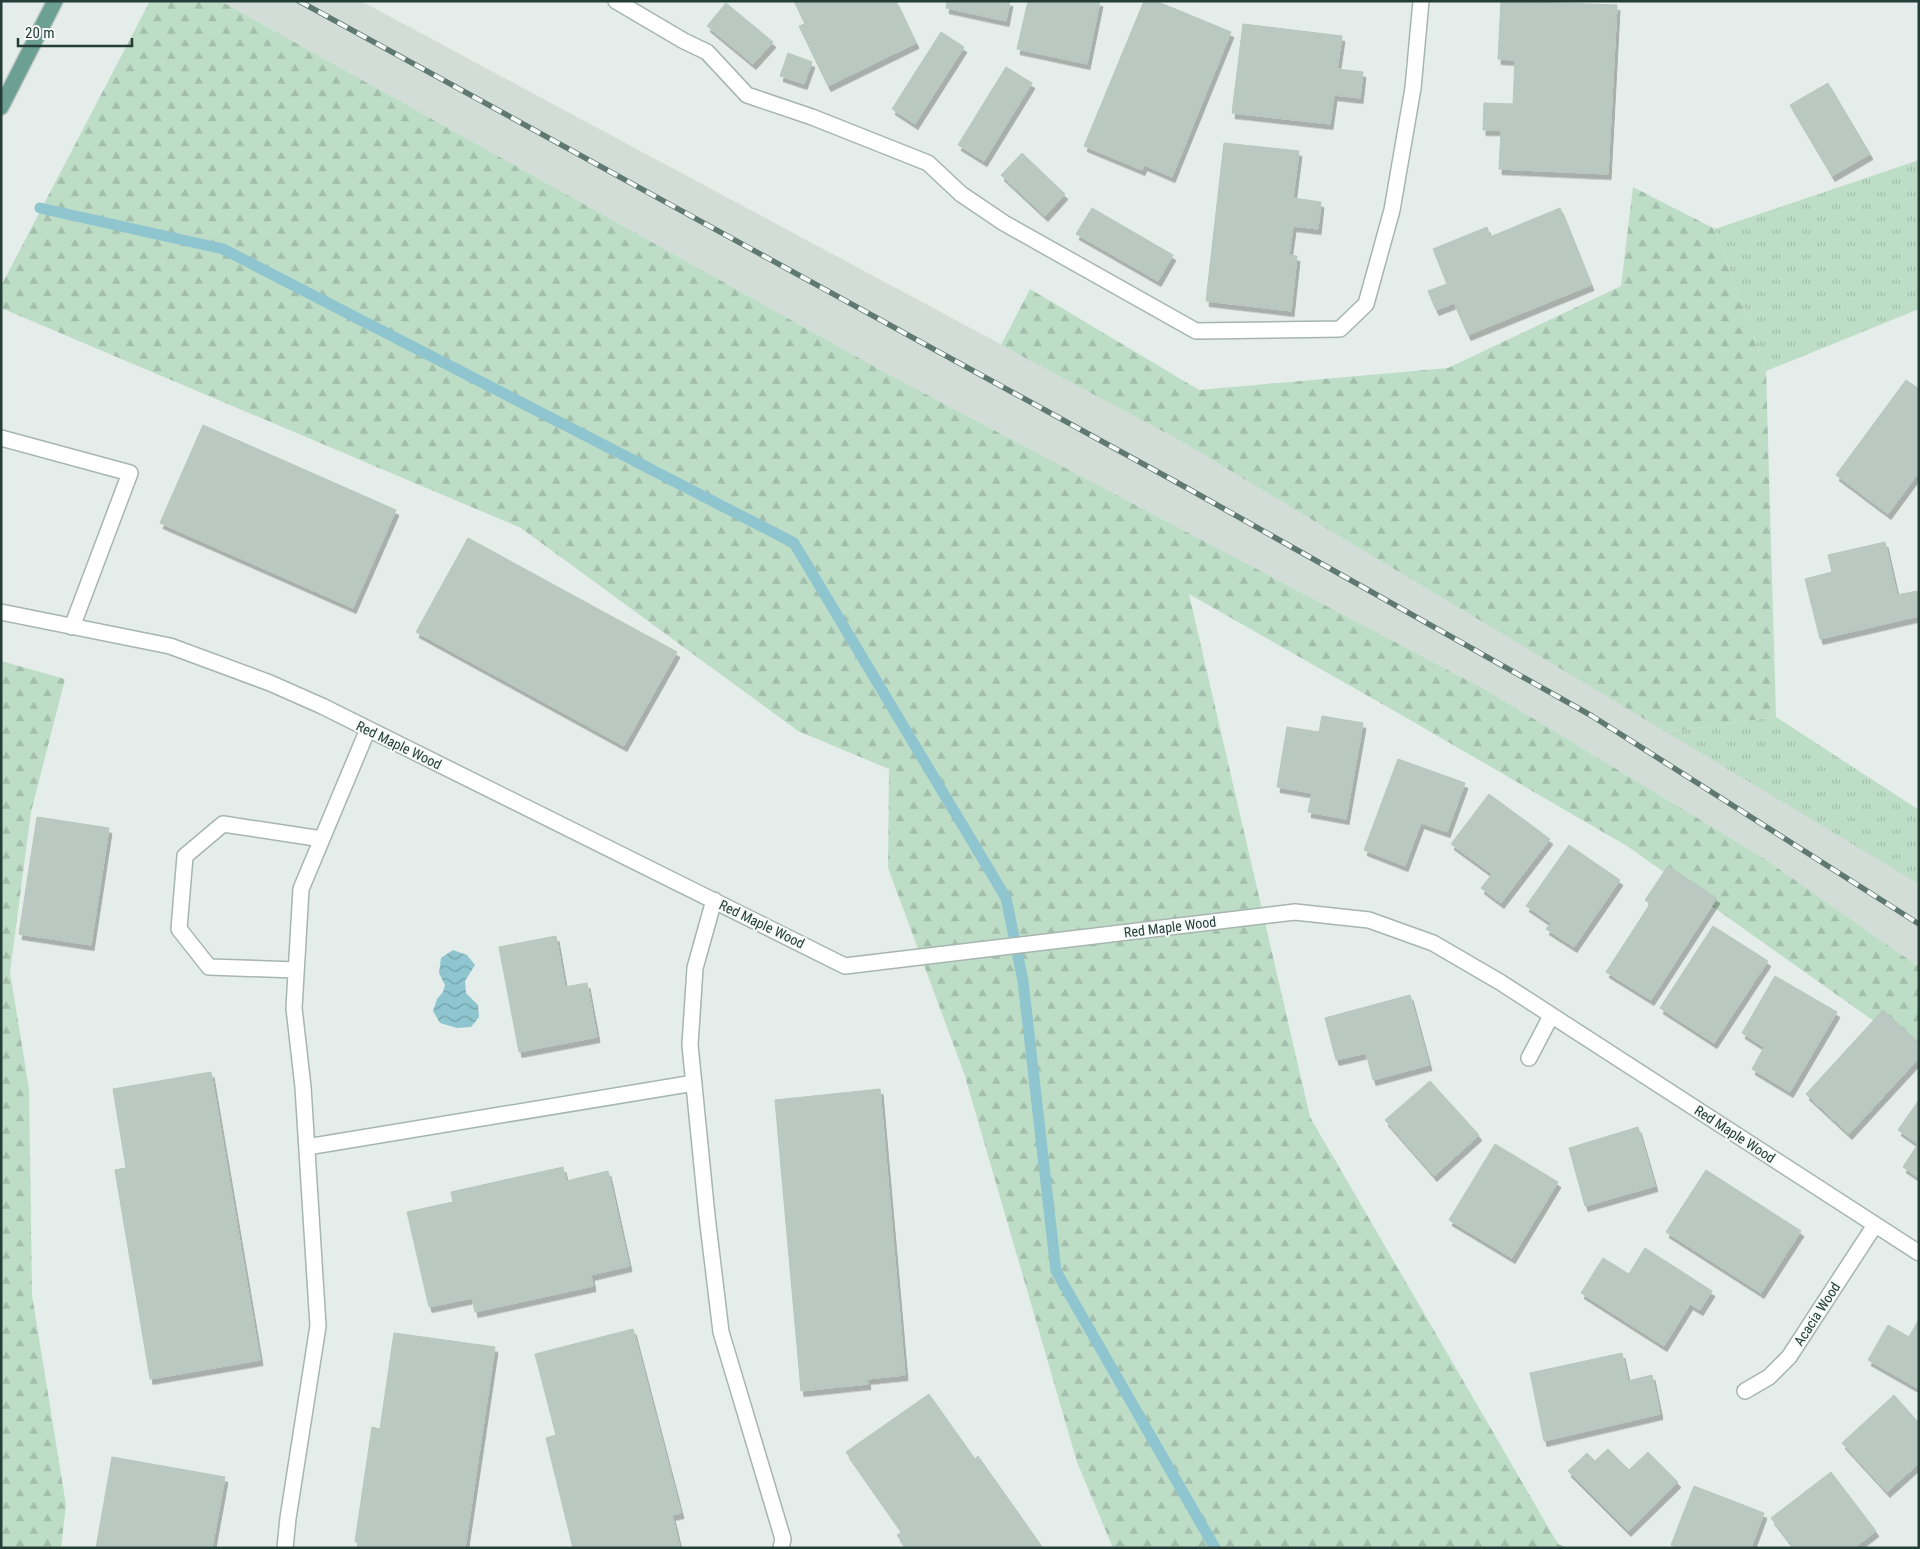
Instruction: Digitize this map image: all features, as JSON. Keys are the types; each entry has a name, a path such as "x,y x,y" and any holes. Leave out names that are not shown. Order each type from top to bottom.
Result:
{"main road":[{"path":"1,107 55,1"}],"street":[{"path":"616,1 684,42 707,52 746,95 812,117 928,163 961,194 1004,223 1196,331 1340,329 1366,304 1392,210 1413,88 1421,1"},
{"path":"1,438 130,472 72,627"},
{"name":"Red Maple Wood","path":"1,612 170,646 270,683 368,729 845,966 1295,912 1370,920 1433,943 1551,1016 1919,1253"},
{"path":"285,1548 318,1326 304,1087 294,1008 300,889 368,729"},
{"path":"296,970 209,967 179,928 185,856 223,824 322,839"},
{"path":"714,900 695,968 690,1045 721,1332 785,1545"},
{"path":"1529,1058 1551,1016"},
{"path":"307,1147 694,1083"},
{"name":"Acacia Wood","path":"1745,1391 1769,1377 1789,1357 1875,1225"}],"shaded area":[{"path":"221,1 361,1 1179,440 1912,879 1919,884 1919,967 1762,857 1486,690 884,372"}],"green space":[{"path":"150,1 221,1 884,372 1486,690 1762,857 1919,967 1919,1053 1627,846 1189,594 1310,1117 1558,1544 1568,1548 1113,1548 1077,1462 964,1073 888,868 889,769 798,731 521,528 1,308 1,286"},
{"path":"1919,160 1919,309 1766,371 1715,229"},
{"path":"1633,187 1715,229 1766,371 1776,717 1666,732 1179,440 1001,345 1030,289 1199,390 1448,368 1621,286"},
{"path":"1,661 65,679 31,812 10,972 29,1089 32,1295 66,1505 61,1548 1,1548"},
{"path":"1776,717 1919,810 1919,884 1666,732"}],"water":[{"path":"453,950 467,955 475,965 465,981 466,993 478,1005 479,1017 471,1027 457,1028 440,1023 433,1011 445,985 439,973 441,958"}],"building":[{"path":"794,1 896,1 916,43 828,86 799,26 805,24"},
{"path":"947,1 1010,1 1006,21 946,8"},
{"path":"1028,1 1100,1 1087,64 1017,49"},
{"path":"1144,1 1156,1 1231,32 1172,177 1144,165 1142,170 1084,146"},
{"path":"1501,1 1617,5 1608,174 1499,169 1501,130 1483,130 1484,103 1513,104 1515,60 1498,59"},
{"path":"726,3 773,42 753,64 707,26"},
{"path":"1243,24 1342,36 1337,69 1363,72 1360,98 1334,95 1330,124 1232,113"},
{"path":"941,32 964,47 915,124 892,109"},
{"path":"788,53 812,62 804,84 780,76"},
{"path":"1006,67 1032,83 984,161 958,145"},
{"path":"1828,83 1870,154 1832,176 1790,105"},
{"path":"1224,143 1299,151 1293,198 1321,202 1318,229 1293,226 1289,255 1297,256 1291,311 1206,301"},
{"path":"1022,153 1065,194 1045,216 1001,175"},
{"path":"1092,208 1173,255 1158,281 1076,234"},
{"path":"1560,208 1591,285 1468,335 1454,303 1436,310 1428,291 1447,284 1433,249 1487,227 1490,237"},
{"path":"1906,380 1919,389 1919,472 1888,514 1836,475"},
{"path":"203,425 396,510 353,608 160,523"},
{"path":"468,538 677,652 624,746 416,632"},
{"path":"1885,542 1897,595 1917,591 1919,616 1820,639 1805,579 1832,572 1828,555"},
{"path":"1322,716 1363,723 1346,819 1308,812 1312,793 1277,787 1287,727 1319,732"},
{"path":"1398,759 1465,783 1447,832 1421,823 1405,866 1364,850"},
{"path":"1489,794 1550,839 1501,903 1481,888 1492,874 1451,844"},
{"path":"37,817 109,828 91,945 19,934"},
{"path":"1569,845 1620,880 1574,947 1546,929 1551,923 1526,906"},
{"path":"1668,866 1717,898 1651,1000 1606,972 1650,904 1645,900"},
{"path":"1713,926 1768,961 1714,1043 1660,1008"},
{"path":"556,936 565,987 587,983 597,1037 519,1052 499,947"},
{"path":"1775,976 1837,1012 1790,1092 1752,1069 1764,1047 1742,1033"},
{"path":"1410,995 1429,1065 1373,1080 1366,1053 1336,1060 1325,1018"},
{"path":"1883,1010 1919,1043 1919,1058 1849,1134 1806,1094"},
{"path":"211,1072 260,1360 150,1379 115,1170 126,1168 113,1089"},
{"path":"1430,1081 1479,1135 1434,1176 1385,1120"},
{"path":"880,1089 905,1375 867,1379 868,1384 801,1391 775,1100"},
{"path":"1919,1100 1919,1178 1903,1167 1918,1144 1898,1130"},
{"path":"1638,1127 1655,1186 1585,1206 1569,1148"},
{"path":"1495,1144 1558,1182 1512,1258 1449,1220"},
{"path":"563,1167 566,1181 608,1171 629,1266 591,1275 593,1286 475,1312 472,1298 429,1307 407,1212 453,1202 451,1192"},
{"path":"1706,1170 1801,1231 1761,1293 1666,1232"},
{"path":"1645,1248 1712,1291 1700,1310 1690,1304 1664,1346 1581,1293 1603,1258 1629,1274"},
{"path":"1919,1319 1919,1389 1868,1360 1888,1325 1909,1337"},
{"path":"633,1329 681,1513 672,1515 680,1548 573,1548 546,1438 556,1435 535,1354"},
{"path":"394,1333 495,1347 465,1548 357,1548 358,1542 355,1542 372,1427 380,1429"},
{"path":"1622,1353 1628,1381 1652,1375 1660,1414 1544,1441 1530,1373"},
{"path":"929,1394 975,1459 978,1456 1043,1548 906,1548 897,1535 902,1532 846,1452"},
{"path":"1894,1395 1919,1423 1919,1463 1887,1492 1842,1443"},
{"path":"1608,1449 1629,1470 1648,1452 1678,1482 1628,1531 1568,1471 1587,1453 1595,1461"},
{"path":"112,1457 225,1477 212,1548 96,1548"},
{"path":"1831,1472 1876,1531 1854,1548 1794,1548 1771,1518"},
{"path":"1694,1486 1764,1513 1751,1548 1678,1548 1671,1545"}],"waterway":[{"path":"40,208 223,249 794,543 1006,898 1023,981 1056,1271 1215,1548"}],"railway":[{"path":"299,1 1187,488 1592,716 1919,924"}]}
